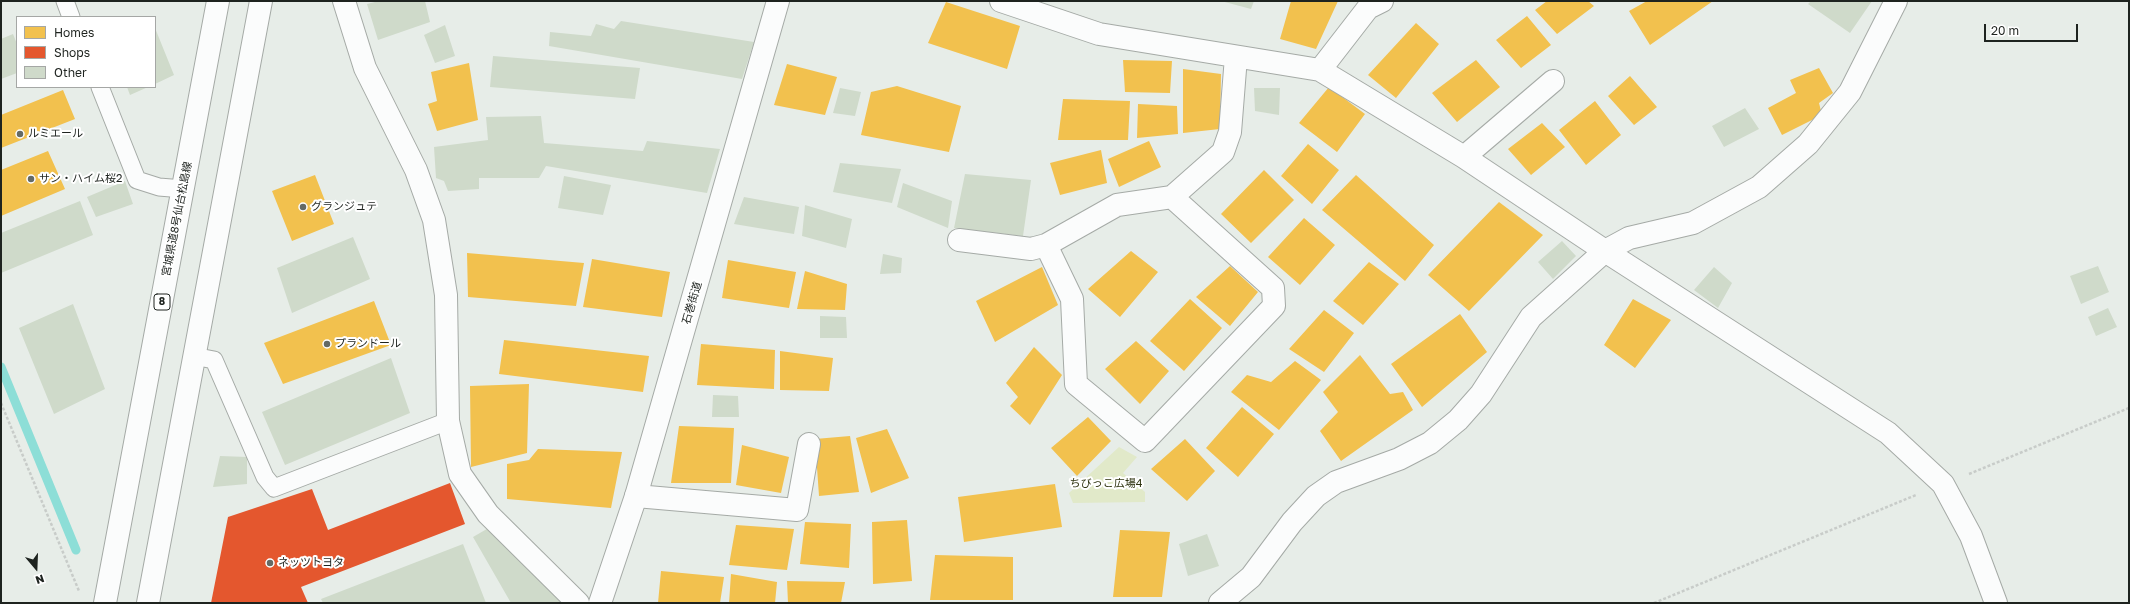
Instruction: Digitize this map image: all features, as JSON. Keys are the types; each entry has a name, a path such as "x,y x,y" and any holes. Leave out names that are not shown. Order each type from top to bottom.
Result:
{"street":[{"name":"宮城県道8号仙台松島線","path":"105,603 218,1"},
{"path":"148,603 261,1"},
{"path":"344,1 365,68 416,170 434,220 446,295 448,421 460,474 488,514 578,603"},
{"name":"石巻街道","path":"600,603 636,496 778,1"},
{"path":"1001,1 1099,34 1320,70 1464,157 1605,251 1888,433 1943,484 1971,536 1996,603"},
{"path":"1220,603 1251,577 1292,522 1316,496 1336,482 1399,459 1430,443 1458,420 1481,394 1531,317 1605,251 1628,238 1693,223 1759,187 1808,144 1850,92 1896,1"},
{"path":"1320,70 1371,3"},
{"path":"959,240 1031,249 1046,245 1117,205 1172,197 1223,152 1230,132 1236,57"},
{"path":"1464,157 1553,81"},
{"path":"1046,245 1072,299 1076,384 1145,441 1274,306 1273,288 1172,197"},
{"path":"636,496 797,510 809,444"}],"lane":[{"path":"65,1 71,16"},
{"path":"100,88 137,180 159,187 183,189"},
{"path":"194,356 214,360 265,477 274,488 448,421"}],"path":[{"path":"1,403 82,596"},
{"path":"1654,603 2129,408"}],"green space":[{"name":"ちびっこ広場4","path":"1119,447 1137,457 1123,473 1145,492 1145,502 1073,503 1069,493"}],"building: Homes":[{"path":"1291,1 1338,1 1316,49 1280,39"},
{"path":"1547,1 1588,1 1594,6 1557,34 1535,10"},
{"path":"1647,1 1713,1 1650,45 1629,11"},
{"path":"946,2 1020,26 1007,69 928,43"},
{"path":"1527,16 1551,45 1521,68 1496,40"},
{"path":"1416,23 1439,44 1396,98 1368,75"},
{"path":"1123,60 1172,61 1170,93 1125,92"},
{"path":"1476,60 1500,87 1457,122 1432,93"},
{"path":"469,63 478,120 437,131 428,104 437,101 431,72"},
{"path":"787,64 837,77 825,115 774,105"},
{"path":"1819,68 1833,93 1819,103 1822,115 1782,135 1768,108 1796,93 1790,80"},
{"path":"1183,69 1221,74 1220,129 1183,133"},
{"path":"1630,76 1657,107 1634,125 1608,96"},
{"path":"897,86 961,106 949,152 861,135 871,92"},
{"path":"1329,87 1365,114 1337,152 1299,123"},
{"name":"ルミエール","path":"63,90 75,119 1,148 1,115"},
{"path":"1063,99 1130,101 1128,140 1058,140"},
{"path":"1595,101 1621,135 1586,165 1559,130"},
{"path":"1138,104 1177,106 1178,134 1137,138"},
{"path":"1542,123 1565,147 1531,175 1508,149"},
{"path":"1149,141 1161,167 1119,187 1108,159"},
{"path":"1308,144 1339,170 1312,204 1281,176"},
{"path":"1101,150 1107,183 1060,195 1050,163"},
{"name":"サン・ハイム桜2","path":"48,151 65,189 1,216 1,170"},
{"path":"1264,170 1294,200 1251,243 1221,214"},
{"name":"グランジュテ","path":"315,175 334,224 292,241 272,191"},
{"path":"1356,175 1434,245 1405,281 1322,210"},
{"path":"1499,202 1543,235 1469,311 1428,275"},
{"path":"1304,218 1335,245 1300,285 1268,257"},
{"path":"1131,251 1158,272 1120,317 1088,289"},
{"path":"467,253 584,263 576,306 468,297"},
{"path":"592,259 670,272 662,317 583,307"},
{"path":"728,260 796,272 789,308 722,298"},
{"path":"1369,262 1399,284 1363,325 1333,301"},
{"path":"1230,266 1258,292 1230,326 1196,297"},
{"path":"1042,267 1058,305 995,342 976,301"},
{"path":"805,271 847,284 845,310 797,309"},
{"path":"1190,299 1222,328 1184,371 1150,341"},
{"path":"1633,299 1671,320 1635,368 1604,345"},
{"name":"プランドール","path":"374,301 391,345 283,384 264,343"},
{"path":"1324,310 1354,333 1324,372 1289,349"},
{"path":"1460,314 1487,352 1422,407 1391,364"},
{"path":"504,340 649,356 643,392 499,374"},
{"path":"1136,341 1169,371 1140,404 1105,369"},
{"path":"701,344 775,350 774,389 697,385"},
{"path":"1034,347 1062,375 1030,425 1010,406 1018,397 1006,383"},
{"path":"780,351 833,358 829,391 780,390"},
{"path":"1360,355 1390,394 1403,392 1413,410 1341,461 1320,431 1338,412 1323,392"},
{"path":"1295,361 1321,380 1279,430 1231,392 1247,375 1271,382"},
{"path":"529,384 527,453 471,467 470,386"},
{"path":"1242,407 1274,434 1238,477 1206,448"},
{"path":"1088,417 1111,441 1077,476 1051,448"},
{"path":"679,426 734,428 731,483 671,483"},
{"path":"887,429 909,478 871,493 856,438"},
{"path":"850,436 859,492 819,496 815,439"},
{"path":"1185,439 1215,471 1187,501 1151,469"},
{"path":"742,445 789,457 781,493 736,485"},
{"path":"538,449 622,452 611,508 507,499 507,464 529,460"},
{"path":"1055,484 1062,527 964,542 958,497"},
{"path":"907,520 912,581 873,584 872,522"},
{"path":"805,522 851,524 849,568 800,564"},
{"path":"736,525 794,529 787,570 729,565"},
{"path":"1120,530 1170,532 1162,597 1113,597"},
{"path":"935,555 1013,557 1013,600 930,600"},
{"path":"661,571 724,577 720,603 658,603"},
{"path":"731,574 777,582 775,603 729,603"},
{"path":"787,581 845,582 841,603 788,603"}],"building: Shops":[{"path":"450,483 465,524 301,587 308,603 211,603 228,517 312,489 328,530"}],"building: Other":[{"path":"379,1 425,1 430,22 378,40 367,4"},
{"path":"1221,1 1254,1 1251,9"},
{"path":"1811,1 1872,1 1850,33 1808,4"},
{"path":"621,21 754,42 742,79 549,46 550,32 591,36 596,24 614,29"},
{"path":"445,25 455,56 435,63 424,35"},
{"path":"156,30 174,75 156,84"},
{"path":"13,34 16,42 16,73 1,79 1,39"},
{"path":"493,56 640,68 635,99 490,87"},
{"path":"127,88 146,88 130,95"},
{"path":"840,88 861,92 855,116 833,113"},
{"path":"1254,88 1280,88 1279,115 1255,111"},
{"path":"1745,108 1759,129 1724,147 1712,126"},
{"path":"541,116 544,143 643,151 647,141 720,149 707,193 546,166 539,178 479,178 479,189 448,191 444,181 436,178 434,147 488,140 486,117"},
{"path":"840,163 901,169 892,203 833,192"},
{"path":"965,174 1031,180 1023,236 954,228"},
{"path":"564,176 611,185 603,215 558,208"},
{"path":"125,181 133,204 96,217 87,197"},
{"path":"903,183 952,201 948,228 897,207"},
{"path":"744,197 799,207 794,234 734,224"},
{"path":"80,201 93,235 1,273 1,233"},
{"path":"805,205 852,219 846,248 802,236"},
{"path":"353,237 370,279 292,313 277,268"},
{"path":"1562,241 1576,256 1553,279 1538,262"},
{"path":"883,254 902,258 901,273 880,274"},
{"path":"2098,266 2109,292 2081,304 2070,276"},
{"path":"1714,267 1732,283 1718,308 1694,290"},
{"path":"73,304 105,389 54,414 19,328"},
{"path":"2108,308 2117,327 2096,336 2088,317"},
{"path":"820,316 846,317 847,338 820,338"},
{"path":"391,358 410,413 285,465 262,412"},
{"path":"713,395 738,396 739,417 712,417"},
{"path":"220,456 247,457 247,484 213,487"},
{"path":"492,526 566,603 511,603 473,537"},
{"path":"1207,534 1219,566 1188,576 1179,544"},
{"path":"463,544 486,603 323,603 321,599"}],"waterway":[{"path":"1,367 76,550"}],"place":[{"name":"ルミエール","path":"20,134"},
{"name":"サン・ハイム桜2","path":"31,179"},
{"name":"グランジュテ","path":"303,207"},
{"name":"プランドール","path":"327,344"},
{"name":"ネッツトヨタ","path":"270,563"}]}
